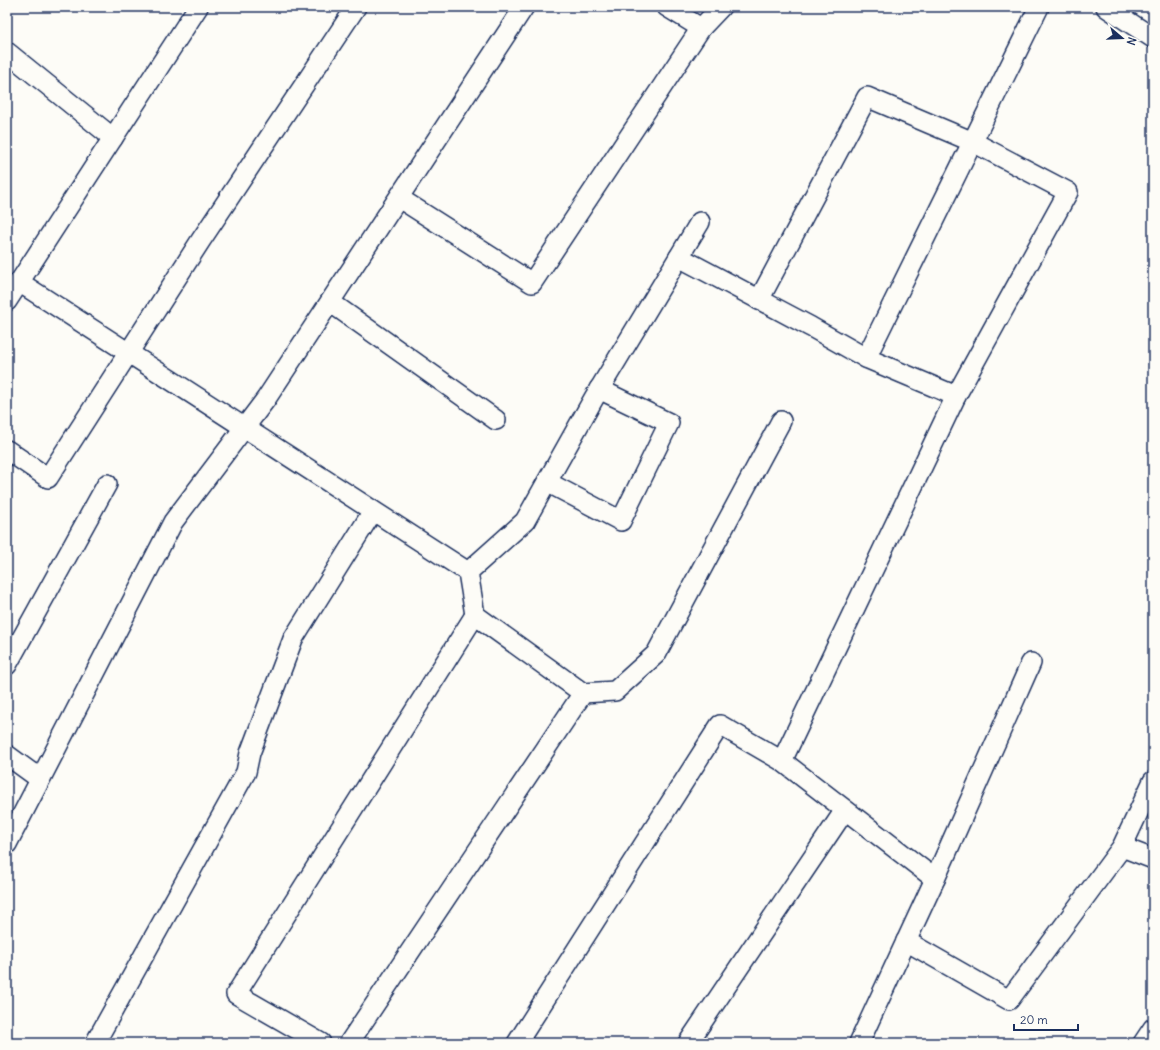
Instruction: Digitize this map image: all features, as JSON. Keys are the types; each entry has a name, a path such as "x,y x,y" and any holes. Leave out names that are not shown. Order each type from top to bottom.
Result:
{"street":[{"path":"7,301 198,7"},
{"path":"7,450 48,478 201,240 356,7"},
{"path":"7,844 173,522 266,399 524,7"},
{"path":"667,7 701,28"},
{"path":"399,198 532,283 701,28 721,7"},
{"path":"866,358 1040,7"},
{"path":"1106,7 1153,38"},
{"path":"7,52 113,138"},
{"path":"759,300 867,98 973,142 1068,192 956,396 782,761"},
{"path":"468,572 525,521 599,389 700,222"},
{"path":"679,257 866,358 956,396"},
{"path":"19,282 468,572 475,615 236,994 321,1043"},
{"path":"330,302 496,420"},
{"path":"547,482 622,521 669,423 599,389"},
{"path":"475,615 583,693 615,691 656,654 780,421"},
{"path":"7,666 107,484"},
{"path":"95,1043 246,772 250,752 293,639 373,511"},
{"path":"863,1041 906,941 1031,663"},
{"path":"349,1043 583,693"},
{"path":"517,1043 720,725 782,761 935,879"},
{"path":"7,755 40,779"},
{"path":"906,941 1009,1000 1122,847 1153,781"},
{"path":"688,1043 845,810"},
{"path":"1122,847 1153,859"},
{"path":"1143,1043 1153,1028"}]}
